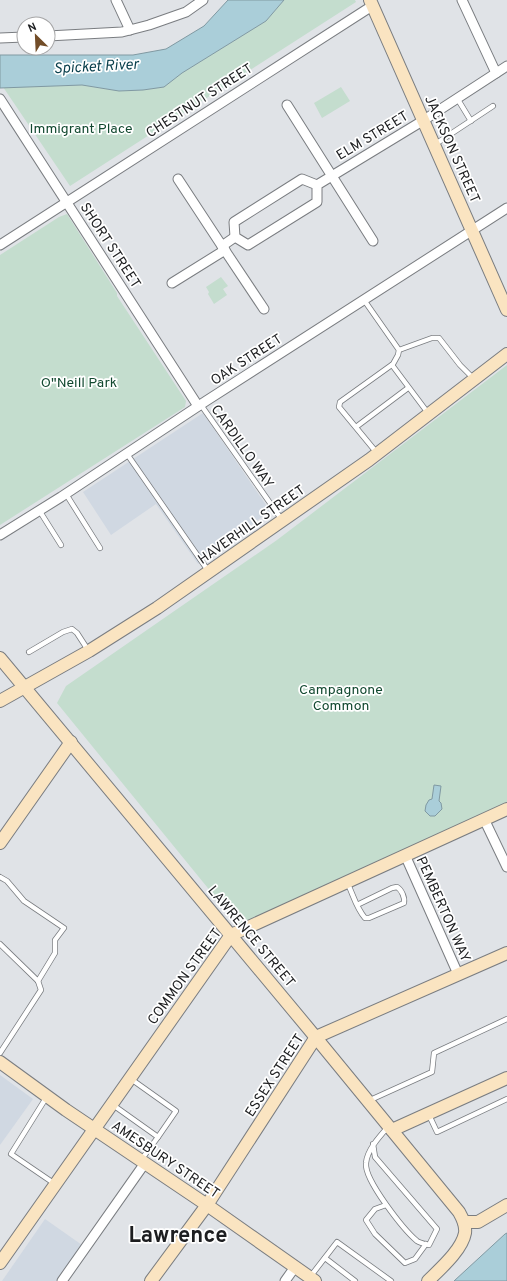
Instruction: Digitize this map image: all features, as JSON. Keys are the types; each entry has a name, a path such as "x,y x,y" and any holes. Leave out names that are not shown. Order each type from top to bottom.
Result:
{"main road":[{"name":"JACKSON STREET","path":"371,3 473,230 507,310"},
{"name":"HAVERHILL STREET","path":"0,700 89,651 157,608 378,454 507,354"},
{"name":"LAWRENCE STREET","path":"0,658 316,1037 459,1212 464,1222"},
{"path":"1,840 71,742"},
{"name":"COMMON STREET","path":"0,1263 231,935 507,809"},
{"name":"ESSEX STREET","path":"152,1281 207,1205 316,1037 507,952"},
{"name":"AMESBURY STREET","path":"0,1062 94,1129 313,1279"},
{"path":"390,1128 429,1113 507,1078"},
{"path":"428,1281 452,1256 462,1241 465,1233 464,1222 478,1222 507,1205"}],"street":[{"path":"116,0 130,30"},
{"path":"56,36 122,32 149,26 186,12 203,0"},
{"path":"462,0 496,73"},
{"name":"CHESTNUT STREET","path":"0,244 371,3"},
{"path":"0,38 16,37"},
{"name":"ELM STREET","path":"317,185 424,120 507,66"},
{"name":"SHORT STREET","path":"1,102 199,405"},
{"path":"287,105 373,241"},
{"path":"178,179 264,309"},
{"path":"302,179 317,185 317,202 248,244 235,237 234,222 259,206 302,179"},
{"name":"OAK STREET","path":"0,535 66,494 199,405 507,208"},
{"path":"172,283 223,248 235,237"},
{"path":"484,819 507,866"},
{"name":"PEMBERTON WAY","path":"404,855 458,974"},
{"path":"62,1281 143,1162"},
{"path":"284,1281 295,1266"}],"lane":[{"path":"457,98 470,121"},
{"path":"434,145 493,106"},
{"path":"364,300 399,350 398,356 392,365 340,402 340,408 378,454"},
{"path":"399,350 432,338 439,338 475,380"},
{"path":"392,365 429,414"},
{"path":"356,427 408,388"},
{"name":"CARDILLO WAY","path":"199,405 282,520"},
{"path":"127,454 209,572"},
{"path":"66,494 100,548"},
{"path":"39,510 61,545"},
{"path":"29,652 63,632 72,630 77,633 89,651"},
{"path":"0,878 6,881 24,901 64,928 55,940 55,953 38,981"},
{"path":"347,881 357,904 365,918 369,918 404,903 405,900 400,888 398,887 392,888 357,904"},
{"path":"0,944 38,981 41,990 0,1053"},
{"path":"368,1101 432,1072 434,1053 507,1019"},
{"path":"130,1078 176,1111 143,1162"},
{"path":"47,1096 11,1154 55,1184"},
{"path":"429,1113 437,1132 507,1099"},
{"path":"112,1104 158,1137"},
{"path":"390,1128 373,1144 366,1163 369,1176 377,1193 386,1205 418,1242 426,1244"},
{"path":"373,1144 375,1157 437,1229 428,1245 426,1244 415,1259 405,1262 375,1234 366,1220 375,1209 386,1205"},
{"path":"313,1279 325,1258 337,1242 392,1281"},
{"path":"325,1258 356,1281"}],"shaded area":[{"path":"203,413 270,511 198,564 156,504 111,535 83,492"},
{"path":"0,1075 33,1099 0,1145"},
{"path":"45,1219 82,1245 56,1281 2,1281"}],"green space":[{"name":"Immigrant Place","path":"284,0 355,0 356,2 70,186 3,87 82,85 119,91 164,87 182,73 266,21"},
{"path":"341,87 350,101 322,118 314,103"},
{"name":"O\"Neill Park","path":"67,214 117,293 117,296 186,401 185,407 0,525 0,255 59,217"},
{"path":"221,277 228,286 223,289 227,295 214,304 206,287"},
{"name":"Campagnone Common","path":"507,365 507,803 238,925 57,703 66,686 277,540"}],"water":[{"name":"Spicket River","path":"228,0 284,0 266,21 182,73 164,87 119,91 82,85 0,88 0,55 133,55 166,49 204,26"},
{"path":"434,785 441,786 439,801 442,809 435,816 430,816 425,811 426,805 429,800 432,799"},
{"path":"507,1233 507,1281 454,1281 505,1234"}],"district":[{"name":"Lawrence","path":"178,1234"}]}
